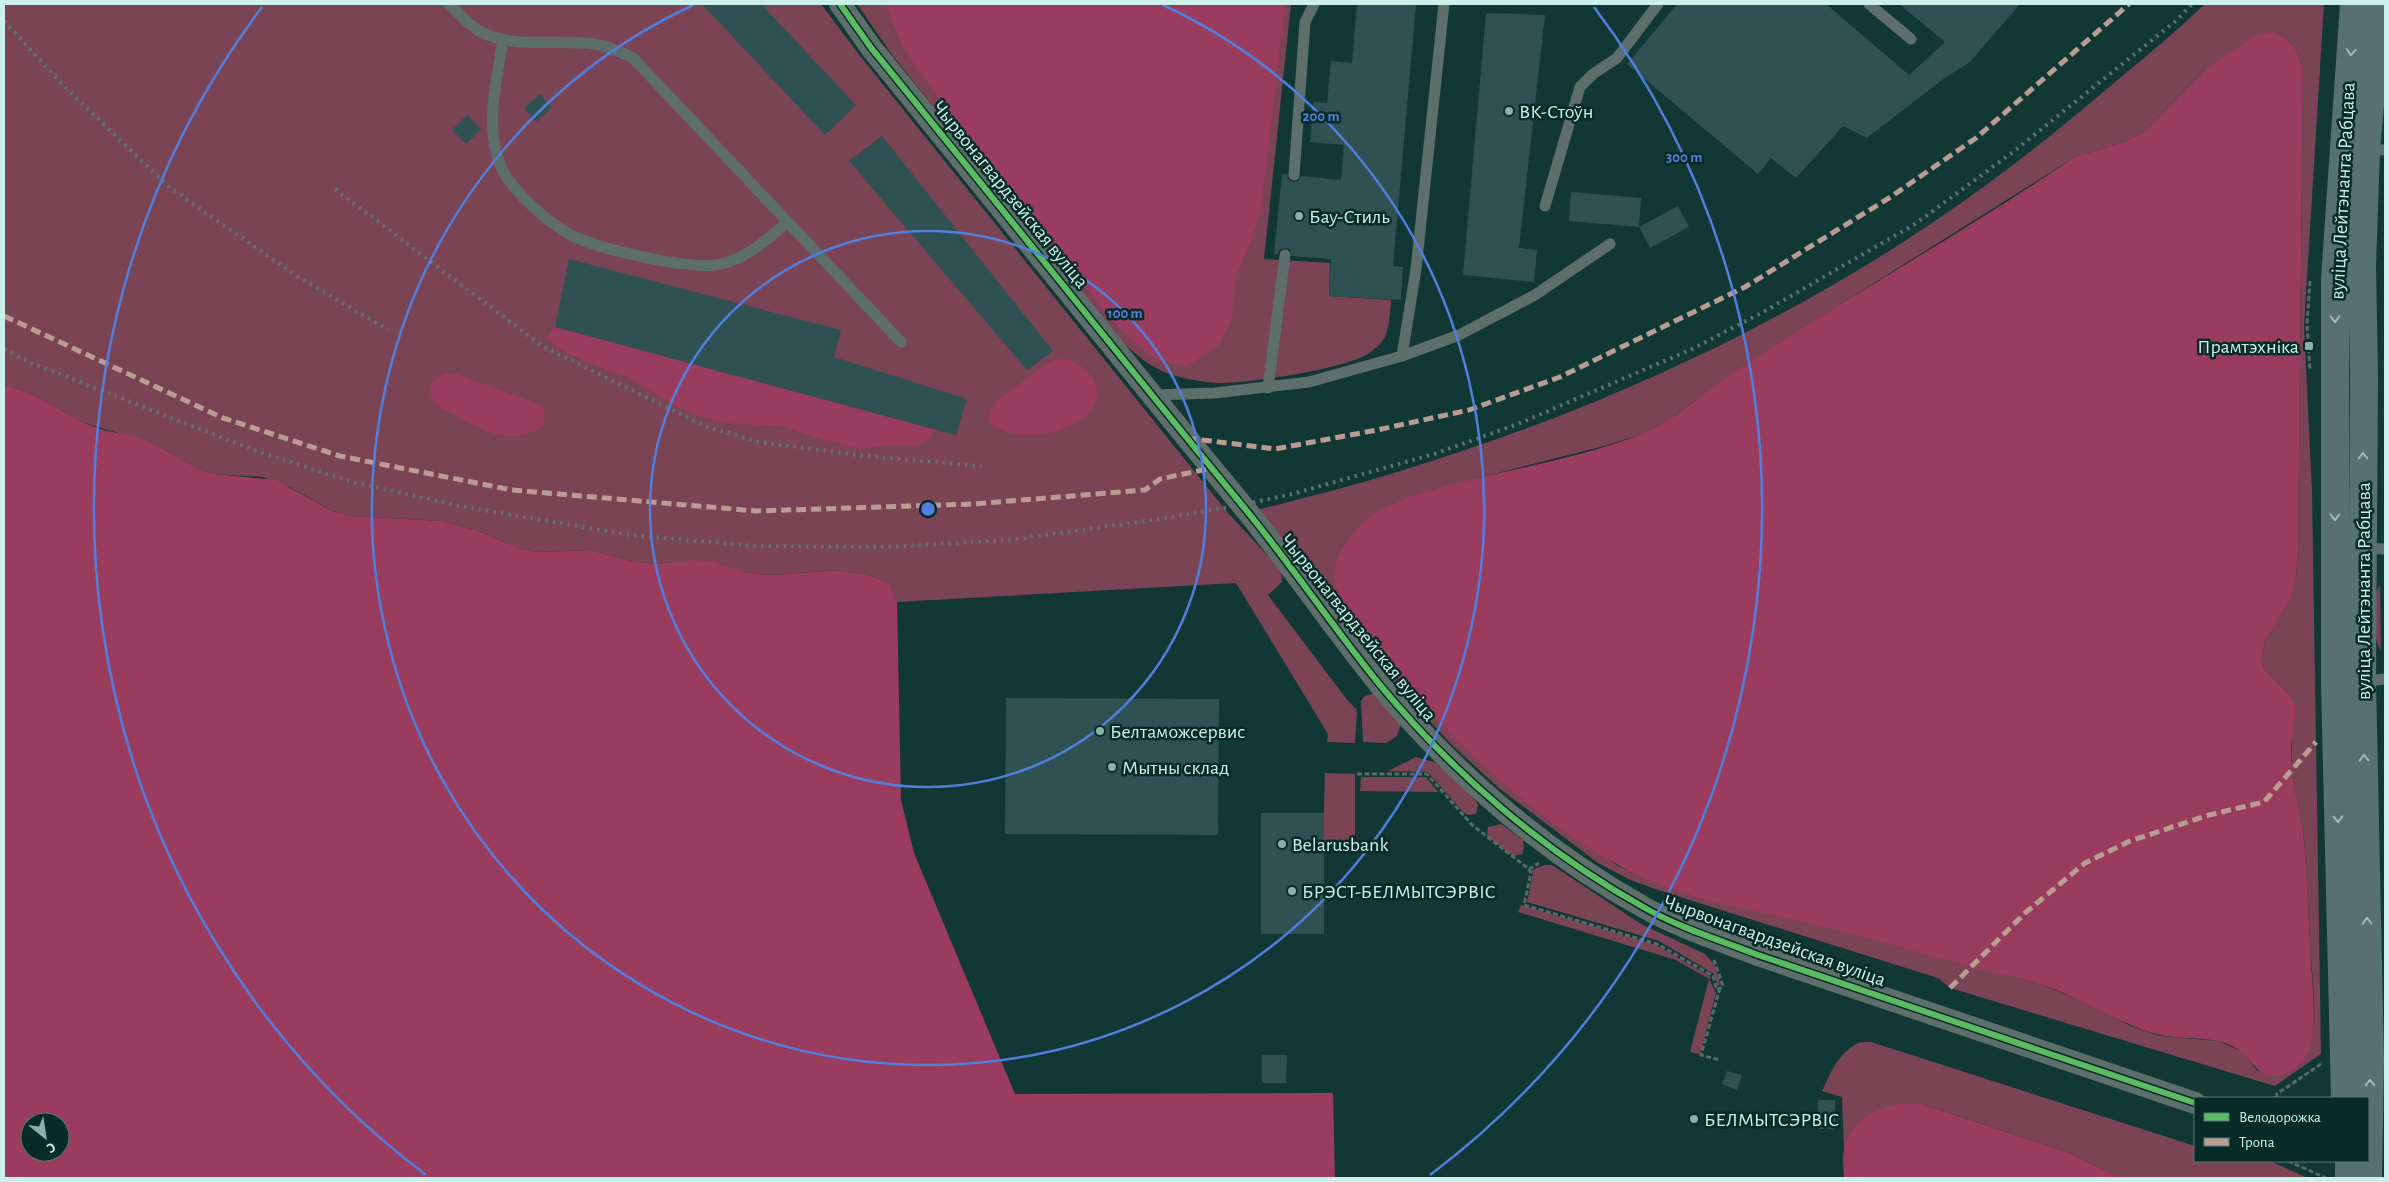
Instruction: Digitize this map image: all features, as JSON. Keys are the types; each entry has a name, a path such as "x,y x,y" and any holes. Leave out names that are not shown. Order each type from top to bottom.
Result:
{"highway":[{"name":"вуліца Лейтэнанта Рабцава","path":"2354,4 2365,149"},
{"name":"вуліца Лейтэнанта Рабцава","path":"2346,1097 2356,682 2356,548 2335,279 2365,149 2379,4"},
{"name":"вуліца Лейтэнанта Рабцава","path":"2356,682 2370,1060 2369,1119"},
{"path":"2349,1162 2349,1178"},
{"name":"вуліца Лейтэнанта Рабцава","path":"2368,1162 2368,1178"}],"street":[{"name":"Чырвонагвардзейская вуліца","path":"840,4 872,49 1242,505 1343,639 1420,730 1500,806 1546,844 1596,880 1647,910 1758,955 2194,1103"}],"lane":[{"path":"450,4 479,31 503,40 594,44 614,49 633,58 901,342"},
{"path":"1294,175 1305,22 1314,4"},
{"path":"1402,356 1416,269 1444,4"},
{"path":"1545,206 1580,87 1593,74 1618,58 1658,4"},
{"path":"1869,4 1910,39"},
{"path":"503,40 493,123 500,166 510,182 554,224 572,235 591,242 678,264 700,266 721,264 743,257 788,222"},
{"path":"1153,395 1268,388 1309,382 1402,356 1459,335 1535,295 1610,244"},
{"path":"1268,388 1285,255"}],"path":[{"path":"1357,774 1427,774 1472,825 1529,869 1531,873 1524,905 1657,944 1713,976 1717,990 1720,988"},
{"path":"1529,869 1540,863 1547,862"},
{"path":"1709,954 1715,961 1723,986 1720,988 1701,1055 1720,1060"},
{"path":"2290,1162 2327,1178"}],"shaded area":[{"path":"4,4 821,4 861,57 1228,513 1281,570 1282,582 1268,595 1348,701 1357,710 1355,743 1327,742 1328,734 1236,583 897,602 889,585 878,578 837,570 773,575 674,562 655,564 636,562 590,550 537,552 522,549 476,530 442,521 350,516 332,511 290,487 262,477 214,474 201,470 152,443 84,423 34,395 4,384"},
{"path":"857,4 1291,4 1264,259 1330,263 1329,296 1391,300 1389,322 1384,339 1366,355 1354,360 1293,375 1249,381 1217,383 1196,381 1162,371 1151,365 1132,351 1092,308 890,52"},
{"path":"886,4 1285,4 1261,209 1250,243 1236,276 1232,319 1218,346 1187,366 1159,361 1142,349 1111,320 919,71 902,45"},
{"path":"2205,4 2324,4 2304,326 2312,492 2321,1054 2275,1086 1950,988 1938,978 1661,891 1628,879 1598,863 1500,789 1452,745 1383,670 1256,510 1349,486 1443,458 1535,425 1627,388 1717,347 1804,301 1888,252 1968,198 2079,113","holes":["2275,32 2292,44 2298,54 2303,75 2298,552 2296,577 2265,640 2262,657 2264,669 2293,699 2291,770 2303,829 2314,990 2311,1037 2307,1052 2300,1065 2257,1071 2243,1052 2218,1041 2160,1036 2131,1026 2075,998 2038,983 1870,938 1689,894 1618,866 1528,802 1488,768 1442,726 1403,686 1356,628 1370,517 1395,503 1431,490 1604,446 1645,433 1671,418 1772,347 2075,157 2126,141 2145,131 2204,71"]},
{"path":"2275,32 2292,44 2298,54 2303,75 2298,552 2296,577 2290,599 2265,640 2262,657 2264,669 2293,699 2296,711 2291,746 2291,770 2303,829 2314,1012 2311,1042 2305,1058 2294,1069 2282,1075 2272,1076 2264,1074 2239,1050 2230,1045 2212,1040 2172,1037 2153,1033 2040,984 1845,932 1707,900 1651,881 1616,864 1579,841 1507,786 1473,756 1411,693 1366,640 1347,614 1335,586 1335,571 1339,556 1358,527 1374,514 1396,502 1420,493 1599,448 1641,434 1659,425 1764,352 2000,206 2075,157 2126,141 2145,131 2204,71 2255,36"},
{"path":"555,327 935,430 927,441 919,445 888,445 861,449 820,439 782,426 735,424 695,415 668,402 628,377 584,361 561,349 547,338"},
{"path":"1057,359 1071,361 1083,367 1090,375 1097,392 1094,407 1082,419 1064,428 1044,434 1023,435 1004,431 990,422 990,411 995,403 1043,366"},
{"path":"454,373 538,404 545,411 544,425 522,436 500,435 478,427 446,410 437,404 431,395 431,383 444,374"},
{"path":"4,384 34,395 84,423 152,443 201,470 214,474 276,480 332,511 350,516 442,521 476,530 522,549 537,552 590,550 636,562 655,564 692,560 713,562 744,572 773,575 837,570 865,574 878,578 890,585 897,602 901,800 914,853 1015,1094 1333,1093 1335,1178 4,1178"},
{"path":"2380,584 2381,651 2375,635 2373,618 2373,609"},
{"path":"1375,693 1401,723 1397,736 1386,743 1363,742 1361,701 1365,696"},
{"path":"1416,757 1440,764 1476,801 1478,805 1476,814 1469,815 1464,813 1428,772 1388,771"},
{"path":"1325,773 1355,774 1355,843 1323,843"},
{"path":"1361,777 1426,777 1438,792 1360,791"},
{"path":"1501,824 1523,840 1524,848 1522,854 1513,856 1487,836 1488,827"},
{"path":"1545,865 1552,865 1641,924 1705,954 1715,965 1720,984 1718,986 1714,974 1659,941 1527,902 1532,870"},
{"path":"1521,905 1656,945 1711,977 1709,979 1676,960 1518,912"},
{"path":"1709,979 1716,993 1700,1054 1690,1052"},
{"path":"1861,1042 1871,1042 2194,1146 2194,1162 2272,1162 2308,1178 2121,1178 2070,1153 1921,1104 1850,1136 1844,1150 1842,1097 1822,1091 1837,1062 1853,1046"},
{"path":"1901,1103 1921,1104 2070,1153 2121,1178 1844,1178 1843,1153 1847,1140 1857,1124 1873,1113"}],"building":[{"path":"702,4 761,4 856,105 825,135"},
{"path":"1357,4 1416,4 1393,266 1403,267 1401,300 1329,296 1331,259 1292,256 1290,249 1285,248 1279,250 1278,254 1274,254 1282,174 1287,174 1288,179 1293,182 1298,181 1301,176 1341,180 1344,145 1310,142 1313,102 1327,103 1331,61 1352,63"},
{"path":"1677,4 1826,4 1909,75 1945,42 1899,4 2020,4 1969,63 1946,77 1867,138 1843,126 1796,178 1771,158 1758,174 1627,64"},
{"path":"1486,13 1545,15 1519,248 1537,250 1534,282 1463,275"},
{"path":"540,94 552,107 536,122 524,108"},
{"path":"467,115 481,129 466,144 452,130"},
{"path":"882,136 1053,351 1027,370 849,161"},
{"path":"1571,192 1641,198 1639,227 1569,221"},
{"path":"1678,206 1689,227 1650,248 1639,227"},
{"path":"569,259 841,330 834,357 967,399 956,435 555,327"},
{"name":"Мытны склад","path":"1006,698 1219,699 1218,835 1005,834"},
{"name":"БРЭСТ-БЕЛМЫТСЭРВІС","path":"1261,813 1324,813 1324,934 1261,934"},
{"path":"1262,1055 1287,1055 1286,1083 1262,1083"},
{"path":"1727,1071 1742,1075 1737,1090 1722,1084"},
{"path":"1818,1100 1835,1100 1835,1129 1818,1129"}],"railway":[{"path":"4,349 31,363 257,451 352,482 460,506 630,535 755,546 890,547 1009,540 1159,519 1242,505 1292,494 1434,454 1518,424 1692,349 1765,311 1915,224 2013,152 2177,20 2192,4"},
{"path":"4,21 65,87 170,188 297,276 388,330"},
{"path":"335,189 542,346 705,426 759,442 865,456 982,466"}],"marked path":[{"path":"1187,438 1275,449 1469,410 1560,377 1745,287 1889,198 1976,138 2129,4"},
{"path":"4,316 223,418 340,456 512,490 756,511 973,504 1145,490 1160,479 1212,468"},
{"path":"1950,988 2025,913 2085,863 2130,841 2209,815 2264,802 2316,742"}],"cycle path":[{"path":"840,4 872,49 1260,527 1380,685 1438,749 1469,779 1536,836 1608,886 1645,908 1686,928 1758,955 2194,1103"}],"place":[{"name":"ВК-Стоўн","path":"1509,111"},
{"name":"Бау-Стиль","path":"1299,216"},
{"name":"Прамтэхніка","path":"2309,346"},
{"name":"Белтаможсервис","path":"1100,731"},
{"name":"Мытны склад","path":"1112,767"},
{"name":"Belarusbank","path":"1282,844"},
{"name":"БРЭСТ-БЕЛМЫТСЭРВІС","path":"1292,891"},
{"name":"БЕЛМЫТСЭРВІС","path":"1694,1119"}]}
